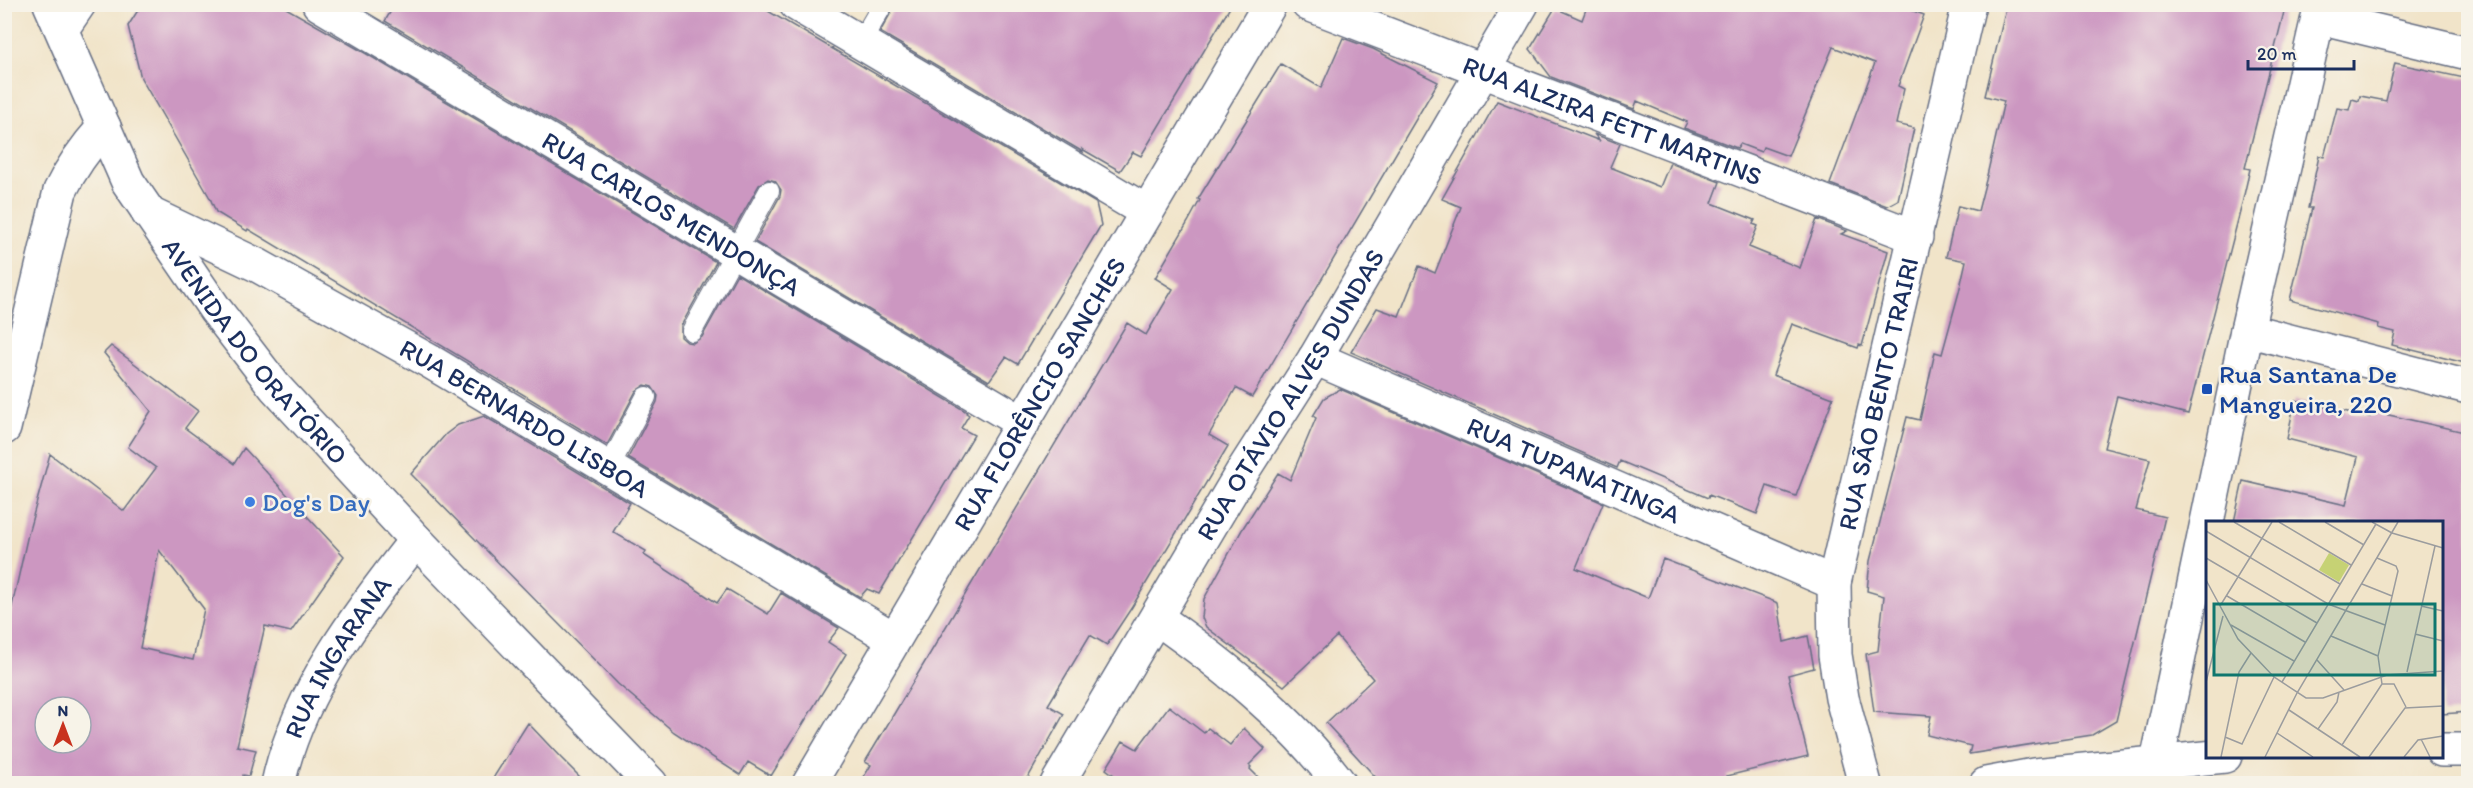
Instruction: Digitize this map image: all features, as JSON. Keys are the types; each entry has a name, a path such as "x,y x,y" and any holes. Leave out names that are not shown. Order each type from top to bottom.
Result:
{"street":[{"name":"RUA CARLOS MENDONÇA","path":"319,4 1023,423"},
{"path":"796,4 1147,212"},
{"name":"RUA FLORÊNCIO SANCHES","path":"809,783 1270,4"},
{"name":"RUA ALZIRA FETT MARTINS","path":"1308,4 1916,237"},
{"name":"RUA OTÁVIO ALVES DUNDAS","path":"1057,783 1244,469 1315,358 1522,4"},
{"name":"RUA SÃO BENTO TRAIRI","path":"1865,783 1842,698 1835,655 1834,583 1969,4"},
{"path":"2207,521 2247,330 2320,11 2469,53"},
{"name":"AVENIDA DO ORATÓRIO","path":"64,13 104,127 128,182 215,309 274,387 416,540 651,783"},
{"path":"4,428 60,191 84,150 104,127"},
{"name":"RUA BERNARDO LISBOA","path":"148,213 257,265 421,356 894,639"},
{"path":"2247,330 2469,387"},
{"name":"RUA TUPANATINGA","path":"1315,358 1834,583"},
{"path":"2157,762 2206,527"},
{"name":"RUA INGARANA","path":"278,783 285,752 318,682 351,627 416,540"},
{"path":"1157,618 1191,642 1273,710 1316,752 1340,783"},
{"path":"2443,750 2469,750"},
{"path":"1986,783 2034,775 2206,758"}],"lane":[{"path":"861,42 883,4"},
{"path":"692,331 769,191"},
{"path":"608,469 646,397"}],"building":[{"path":"142,4 279,4 716,262 681,326 681,337 687,342 693,343 702,337 737,274 967,412 969,415 961,428 974,435 879,594 867,589 860,597 628,458 657,402 658,396 652,387 645,385 636,391 607,445 216,212 141,78 128,26"},
{"path":"395,4 756,4 1096,203 1101,225 1018,364 1006,357 989,381 755,242 780,196 781,190 775,181 768,179 759,185 734,229 385,21"},
{"path":"896,4 1232,4 1141,156 1133,152 1120,171 1082,149 1083,152 880,32"},
{"path":"1588,4 1895,4 1924,15 1898,86 1904,89 1896,124 1914,128 1898,200 1887,206 1830,184 1875,63 1833,47 1788,156 1763,147 1761,152 1740,144 1737,148 1684,128 1687,122 1637,101 1634,109 1551,77 1530,49 1555,8 1582,20"},
{"path":"2007,4 2286,4 2245,168 2250,169 2241,208 2188,414 2117,396 2104,448 2150,459 2136,510 2165,517 2116,721 2092,735 1969,754 1971,746 1927,735 1931,716 1874,712 1866,654 1878,651 1884,596 1867,591 1870,561 1907,417 1920,420 1935,352 1942,354 1959,292 1966,261 1946,257 1958,206 1978,211 1986,180 2004,101 1985,96"},
{"path":"1343,38 1373,49 1438,82 1252,397 1236,388 1209,435 1228,446 1132,607 1107,645 1090,635 1048,705 1064,714 1025,783 860,783 871,765 865,762 1127,323 1146,335 1173,289 1155,278 1200,200 1198,199 1281,64 1321,88"},
{"path":"2395,63 2469,79 2469,364 2392,345 2395,332 2378,328 2379,324 2290,300 2312,208 2308,208 2319,156 2324,157 2337,108 2349,110 2352,99 2359,101 2360,96 2386,101"},
{"path":"1497,101 1600,141 1594,134 1620,144 1610,167 1660,187 1670,163 1720,182 1712,203 1755,220 1753,224 1758,226 1749,247 1800,268 1817,219 1847,231 1841,234 1888,251 1862,346 1859,345 1858,348 1792,324 1773,375 1833,398 1796,496 1767,486 1757,514 1709,495 1708,498 1620,461 1617,468 1351,352 1377,308 1399,316 1419,266 1435,273 1461,207 1442,199"},
{"path":"111,346 198,411 185,428 234,464 244,448 344,556 291,632 265,626 237,746 256,750 249,776 243,775 242,783 4,783 4,642 28,534 50,454 124,511 156,468 128,447 151,411 104,353","holes":["159,550 204,609 193,660 140,648"]},
{"path":"1340,389 1603,503 1576,568 1648,598 1663,559 1778,603 1784,642 1808,636 1814,668 1788,675 1808,756 1727,776 1730,783 1381,783 1326,723 1373,679 1337,636 1284,686 1206,627 1202,618 1204,599 1243,528 1278,473 1290,480 1316,418 1313,416 1324,398"},
{"path":"2295,400 2370,417 2371,411 2469,433 2469,712 2443,714 2443,521 2234,521 2243,481 2346,505 2358,457 2287,439"},
{"path":"484,416 630,503 613,532 646,551 644,555 717,603 727,589 768,614 781,593 839,628 828,642 846,654 771,776 748,762 740,775 674,732 618,684 411,474 446,434 458,425"},
{"path":"1169,706 1204,733 1208,728 1230,745 1244,728 1265,749 1249,765 1264,783 1125,783 1106,769 1123,741 1137,749"},
{"path":"528,723 561,758 586,783 490,783"}],"place":[{"name":"Rua Santana De Mangueira, 220","path":"2207,389"},
{"name":"Dog's Day","path":"250,502"}]}
